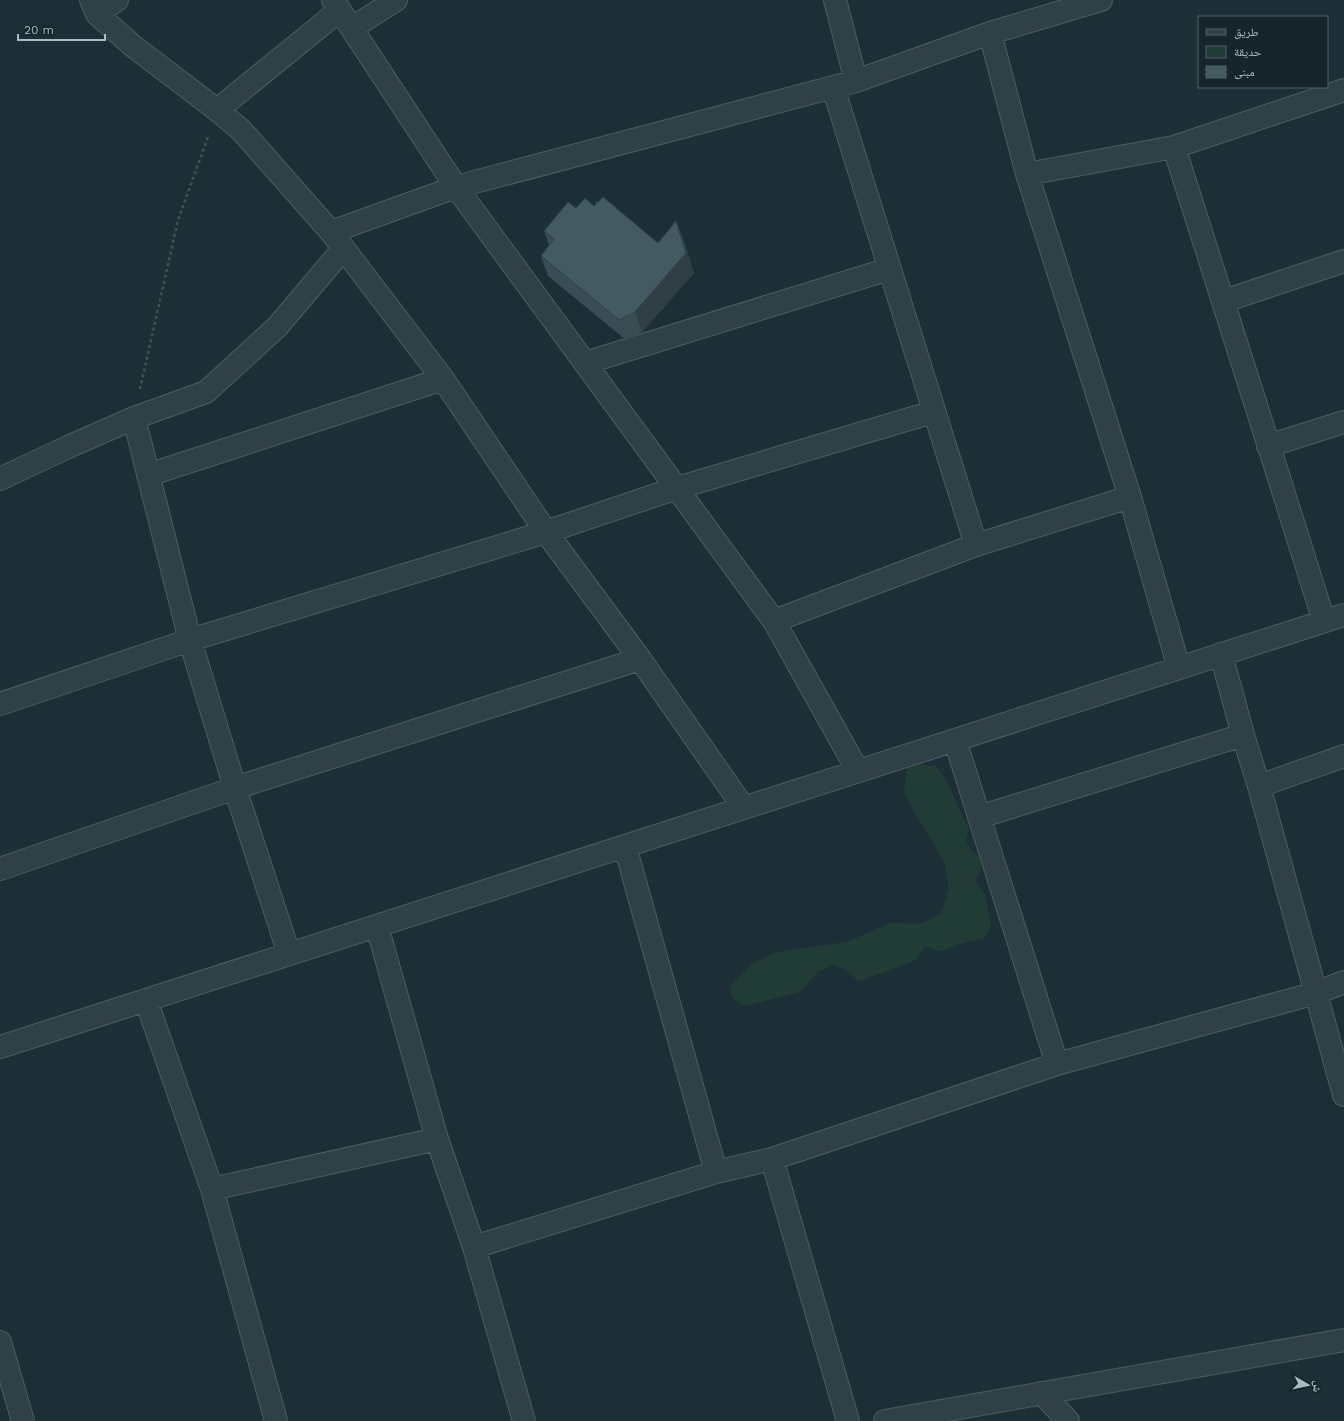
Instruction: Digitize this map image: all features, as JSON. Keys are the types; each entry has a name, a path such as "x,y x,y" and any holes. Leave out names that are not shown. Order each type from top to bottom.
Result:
{"street":[{"path":"117,0 94,7 133,46 241,130 337,240 443,379 546,532 640,659 744,808"},
{"path":"352,28 396,0"},
{"path":"835,0 856,81"},
{"path":"0,479 68,446 134,418 206,392 277,327 337,240 456,187 856,81 990,33 1101,0"},
{"path":"217,110 337,5 456,187 774,621 858,771"},
{"path":"990,33 1027,174 1130,497 1179,668"},
{"path":"833,87 976,545"},
{"path":"1027,174 1174,147 1344,90"},
{"path":"0,1047 1334,618 1268,446 1224,301 1174,147"},
{"path":"1224,301 1344,261"},
{"path":"585,363 889,269"},
{"path":"148,475 443,379"},
{"path":"0,704 190,640 546,532 677,488 934,412"},
{"path":"134,418 190,640 235,788 289,954"},
{"path":"1268,446 1344,422"},
{"path":"774,621 976,545 1130,497"},
{"path":"1221,654 1344,1095"},
{"path":"0,869 235,788 640,659"},
{"path":"979,817 1243,735"},
{"path":"955,740 1057,1064"},
{"path":"1259,786 1344,756"},
{"path":"625,846 716,1172"},
{"path":"377,926 437,1139 474,1247 524,1421"},
{"path":"474,1247 716,1172 772,1159 1057,1064 1316,993 1344,982"},
{"path":"146,1000 212,1189 276,1421"},
{"path":"212,1189 437,1139"},
{"path":"772,1159 848,1421"},
{"path":"884,1421 1344,1340"},
{"path":"0,1342 23,1421"},
{"path":"1042,1393 1068,1421"}],"path":[{"path":"134,418 178,220 217,110"}],"green space":[{"path":"920,764 936,766 944,776 969,829 966,839 968,846 980,859 981,870 975,881 985,894 991,926 985,938 959,944 940,952 925,946 916,960 858,981 850,973 834,964 818,972 800,992 745,1006 732,998 730,986 751,964 777,952 846,942 891,923 921,924 941,913 949,889 945,863 911,806 904,791 907,768"}],"building":[{"path":"603,197 658,243 676,221 686,253 635,312 619,320 541,256 554,239 544,231 568,202 576,208 585,198 594,206"}]}
